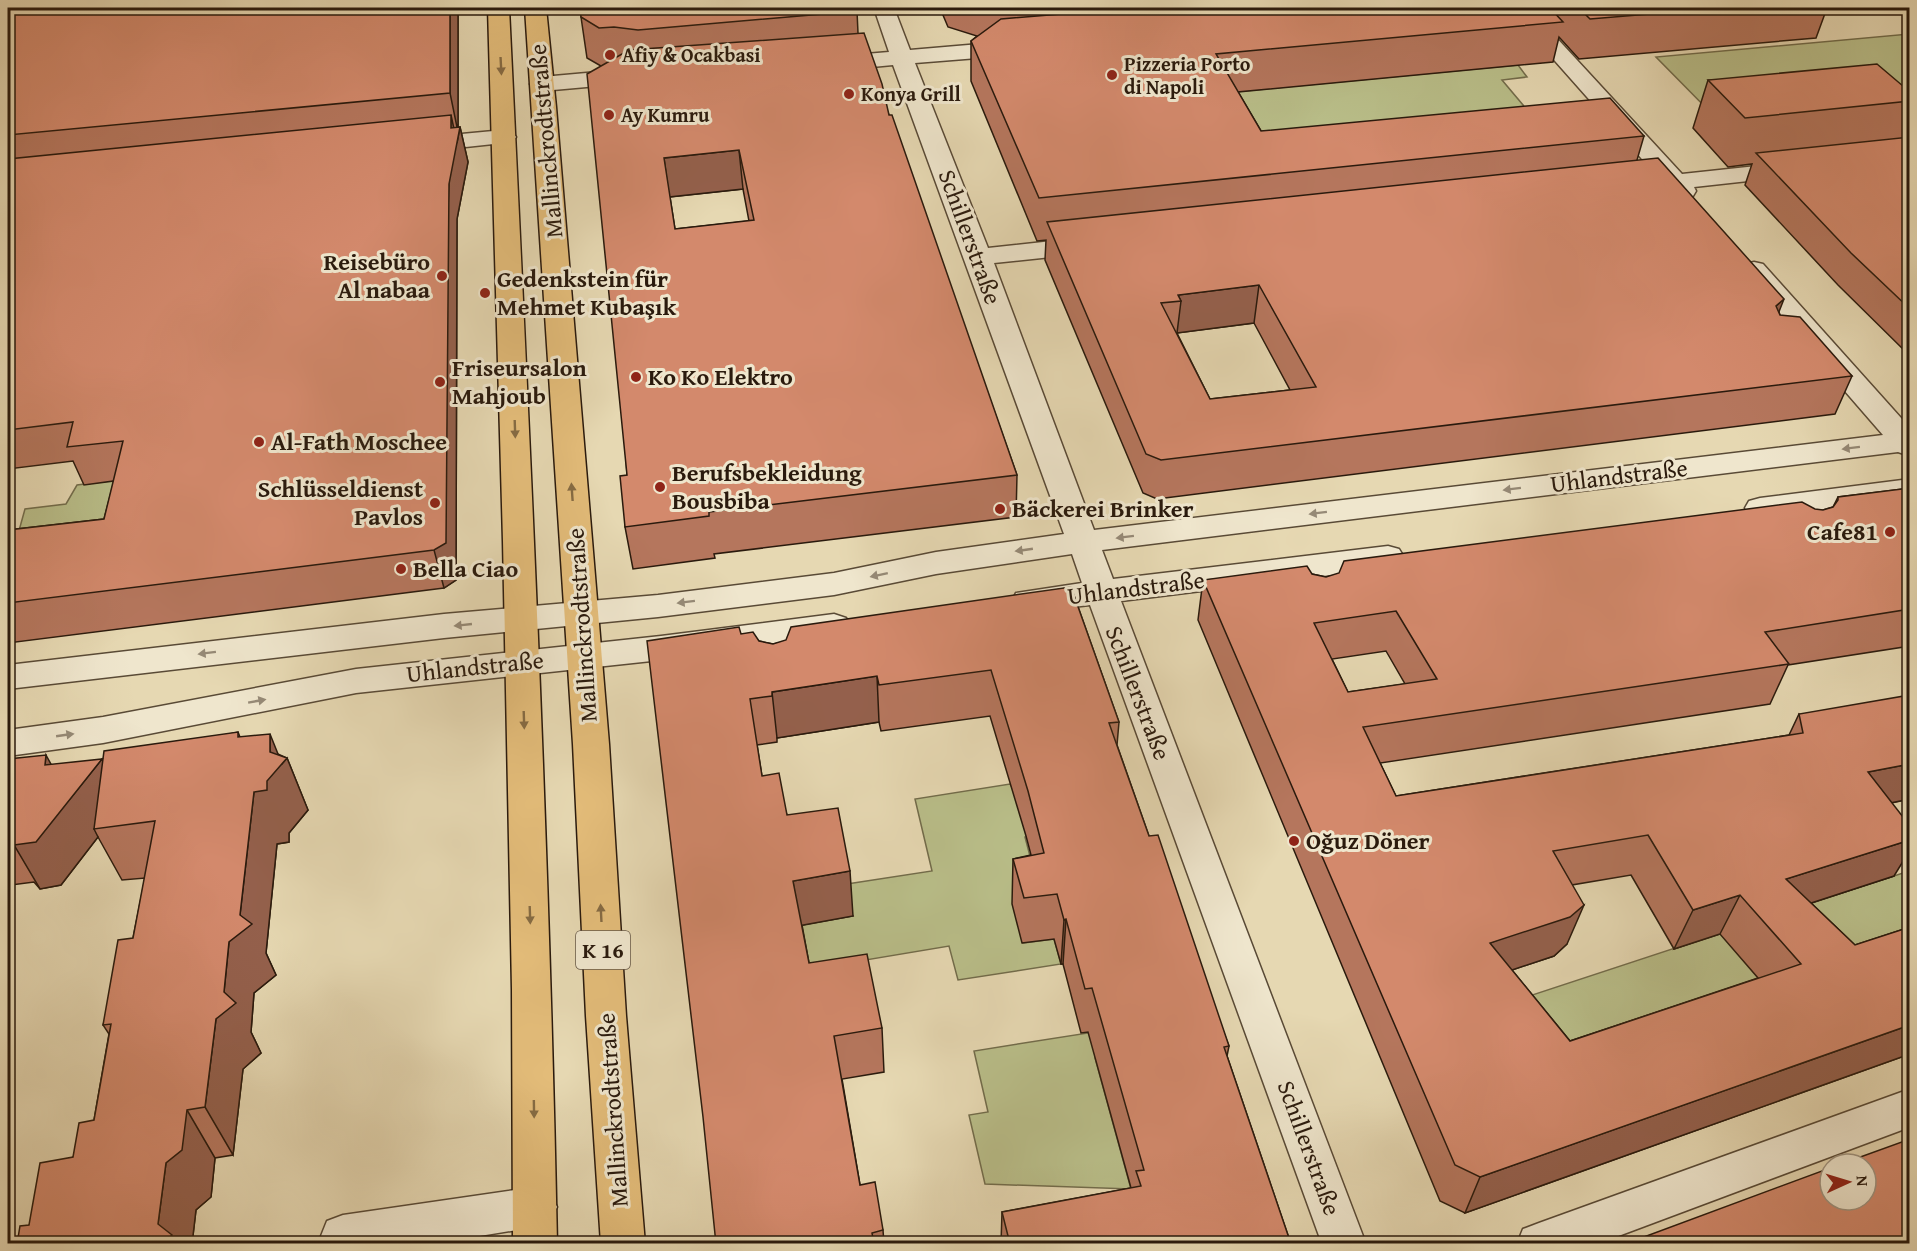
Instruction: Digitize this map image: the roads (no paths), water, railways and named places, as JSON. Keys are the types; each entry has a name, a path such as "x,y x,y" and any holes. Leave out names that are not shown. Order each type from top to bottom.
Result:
{"main road":[{"name":"Mallinckrodtstraße","path":"498,8 523,661 532,990 535,1225"},
{"name":"Mallinckrodtstraße","path":"535,8 582,613 606,1016 623,1244"}],"street":[{"name":"Schillerstraße","path":"884,8 1344,1244"},
{"path":"1518,8 1699,208"},
{"path":"806,66 1040,46"},
{"path":"542,84 620,77 654,79"},
{"path":"402,147 504,137"},
{"path":"1617,188 1819,167"},
{"path":"977,257 1108,243"},
{"path":"1738,252 1908,443"},
{"path":"1786,344 1816,341"},
{"name":"Uhlandstraße","path":"8,677 834,584 936,563 1082,542 1908,443"},
{"path":"1730,512 1910,489"},
{"path":"1776,506 1796,531"},
{"name":"Uhlandstraße","path":"994,605 1100,592 1306,581 1416,553"},
{"name":"Uhlandstraße","path":"8,743 104,730 356,681 585,656 773,650 865,622"},
{"path":"1539,1244 1910,1108"},
{"path":"343,1236 535,1225"}],"place":[{"name":"Afiy & Ocakbasi","path":"610,55"},
{"name":"Pizzeria Porto di Napoli","path":"1112,75"},
{"name":"Konya Grill","path":"849,94"},
{"name":"Ay Kumru","path":"609,115"},
{"name":"Reisebüro Al nabaa","path":"442,276"},
{"name":"Gedenkstein für Mehmet Kubaşık","path":"485,293"},
{"name":"Ko Ko Elektro","path":"636,377"},
{"name":"Friseursalon Mahjoub","path":"440,382"},
{"name":"Al-Fath Moschee","path":"259,442"},
{"name":"Berufsbekleidung Bousbiba","path":"660,487"},
{"name":"Schlüsseldienst Pavlos","path":"435,503"},
{"name":"Bäckerei Brinker","path":"1000,509"},
{"name":"Cafe81","path":"1890,532"},
{"name":"Bella Ciao","path":"401,569"},
{"name":"Oğuz Döner","path":"1294,841"}]}
